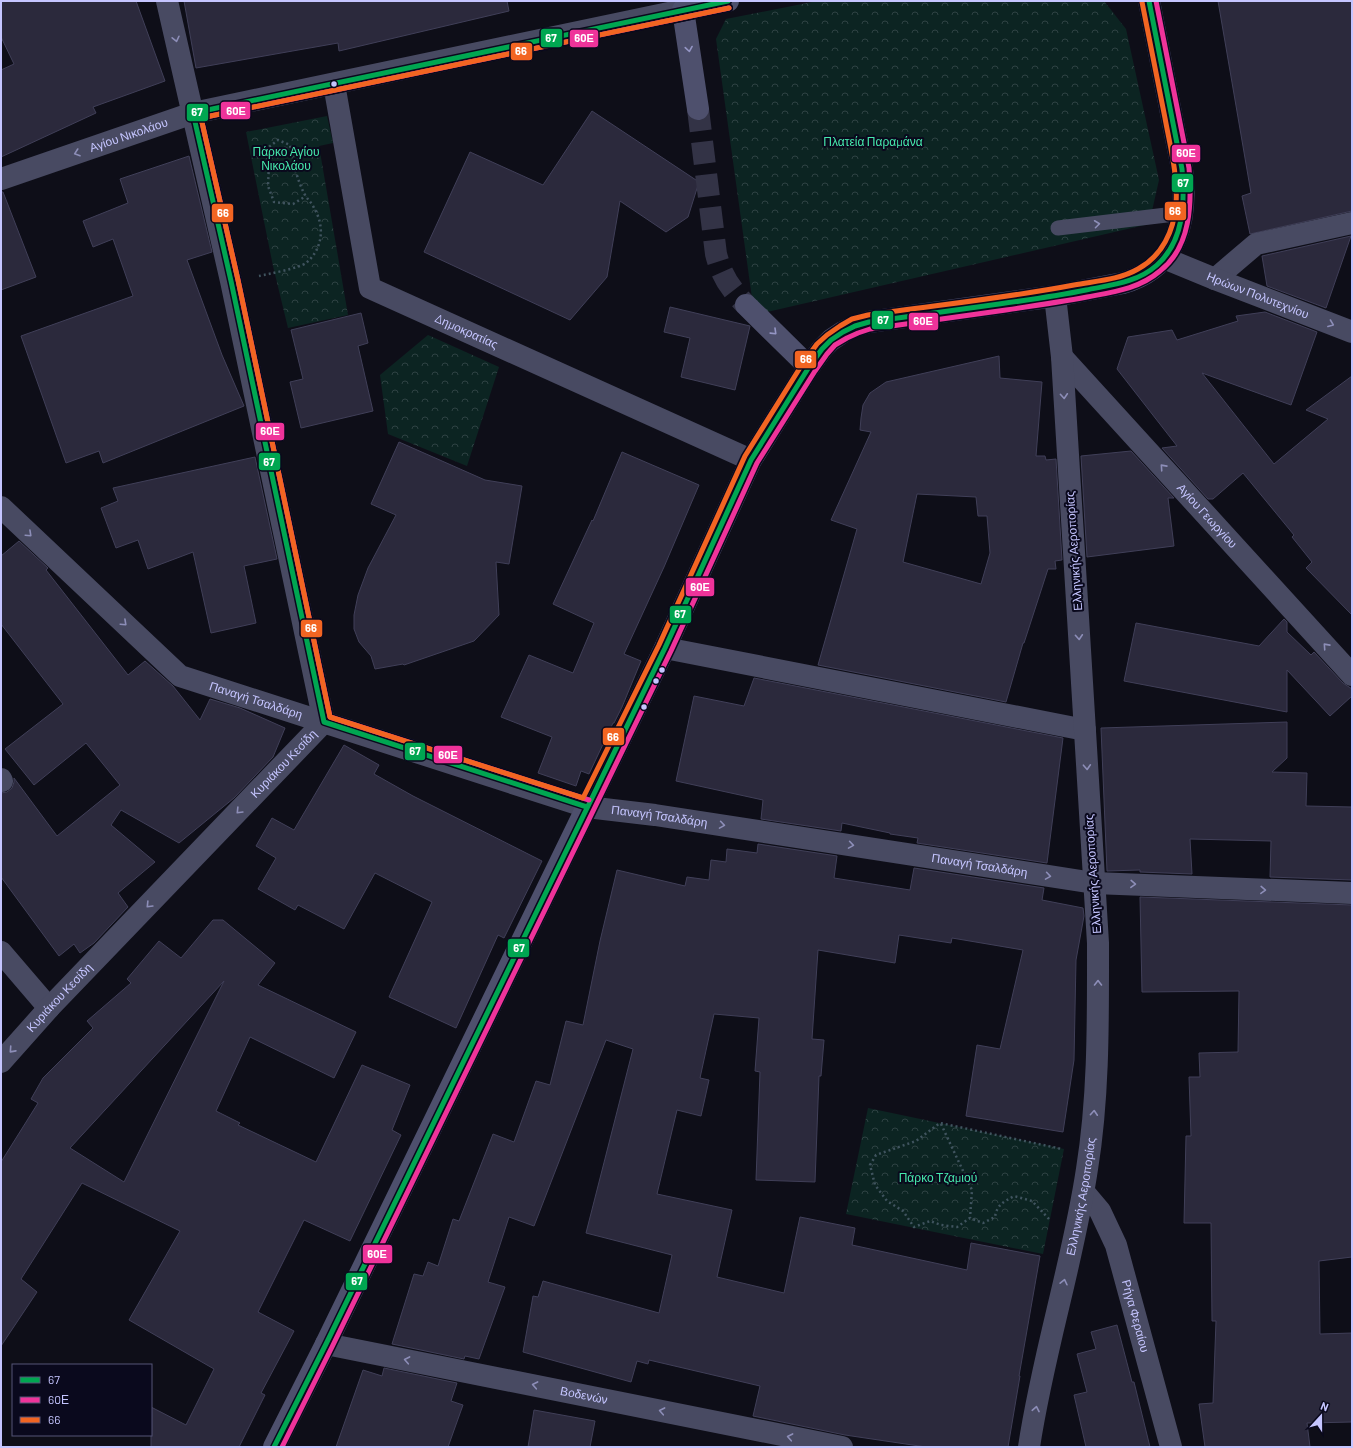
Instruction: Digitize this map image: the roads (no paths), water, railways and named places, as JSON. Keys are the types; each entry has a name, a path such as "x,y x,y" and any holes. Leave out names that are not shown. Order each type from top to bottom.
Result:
{"main road":[{"name":"Αγίου Νικολάου","path":"683,10 728,1"},
{"path":"274,1447 326,1344 665,648 751,460 809,367 822,349 831,340 843,332 869,322 1055,296 1123,283 1134,280 1152,269 1164,258 1178,234 1183,213 1184,194 1182,169 1149,1"},
{"path":"683,10 698,109"},
{"path":"746,305 809,367"}],"street":[{"name":"Κυριάκου Κεσίδη","path":"1,1062 49,1008 324,722 232,288 167,1"},
{"name":"Αγίου Νικολάου","path":"1,178 193,113 683,10"},
{"name":"Δημοκρατίας","path":"334,84 370,288 751,460"},
{"path":"1215,279 1256,244 1352,223"},
{"name":"Ηρώων Πολυτεχνίου","path":"1164,258 1352,332"},
{"name":"Ελληνικής Αεροπορίας","path":"1029,1447 1046,1359 1076,1234 1084,1192 1092,1139 1098,1029 1098,943 1062,357 1055,296"},
{"name":"Αγίου Γεωργίου","path":"1062,357 1352,675"},
{"name":"Παναγή Τσαλδάρη","path":"4,516 180,676 587,807 655,815 1094,883 1352,893"},
{"path":"665,648 1085,730"},
{"path":"1,952 49,1008"},
{"name":"Ρήγα Φεραίου","path":"1084,1192 1100,1211 1116,1245 1171,1447"},
{"name":"Βοδενών","path":"326,1344 842,1447"}],"lane":[{"path":"1058,228 1183,213"}],"tunnel":[{"path":"698,109 716,254 727,282 746,305"}],"park label":[{"name":"Πλατεία Παραμάνα","path":"873,142"},
{"name":"Πάρκο Αγίου Νικολάου","path":"286,159"},
{"name":"Πάρκο Τζαμιού","path":"938,1178"}]}
